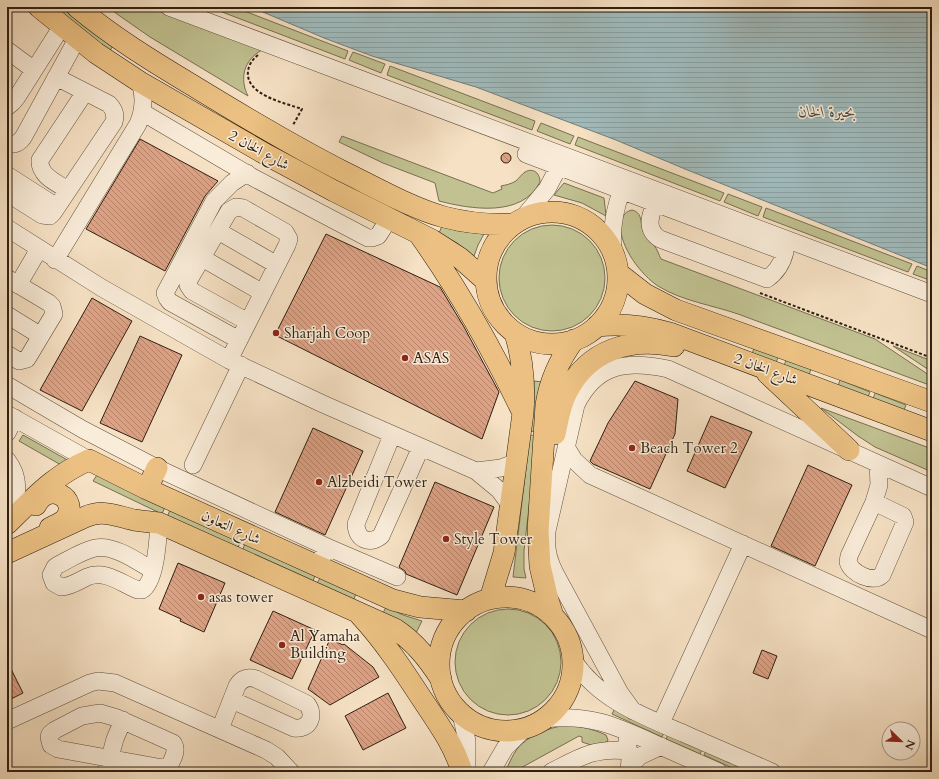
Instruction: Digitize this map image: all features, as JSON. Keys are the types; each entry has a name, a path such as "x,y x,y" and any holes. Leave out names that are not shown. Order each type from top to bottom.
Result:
{"main road":[{"name":"شارع الخان 2","path":"39,7 96,53 140,82 267,155 447,248 486,280"},
{"name":"شارع الخان 2","path":"77,7 146,57 276,136 366,183 427,211 443,216 478,223 518,222"},
{"path":"192,113 207,115 214,118 248,139 253,140 276,136"},
{"path":"560,212 588,222 596,228 608,243 612,252 618,273 617,288 609,311 597,326 582,337 566,343 548,344 531,341 515,333 500,319 488,296 486,280 488,259 492,249 505,232 518,222 541,213 560,212"},
{"path":"417,232 457,289 475,319 523,413"},
{"name":"شارع الخان 2","path":"618,273 646,294 676,310 932,402"},
{"name":"شارع الخان 2","path":"597,326 626,325 656,329 932,431"},
{"path":"490,599 504,553 523,413 524,397 522,365 515,333"},
{"path":"549,483 546,405 558,364 574,340"},
{"path":"553,616 543,583 538,548 538,514 549,483 551,450 558,414 566,393 572,383 587,365 596,358 617,348 639,343 651,342 732,356"},
{"path":"759,366 849,450"},
{"path":"7,526 49,483 70,469 89,460"},
{"name":"شارع التعاون","path":"89,460 147,489 393,600 434,609 466,611"},
{"path":"147,489 157,468"},
{"path":"7,526 18,525 24,522 33,512 39,500 46,494 52,492 62,495 68,503 69,508 63,521 44,531 26,544 7,553"},
{"name":"شارع التعاون","path":"26,544 97,513 109,513 159,523 395,629 408,638 431,662 441,679"},
{"path":"500,597 519,598 538,604 553,616 560,623 567,636 572,650 573,660 573,670 568,689 558,705 544,719 525,728 506,731 492,729 478,724 462,714 449,698 441,679 440,660 444,641 453,624 466,611 481,602 500,597"},
{"path":"355,610 381,639 404,671 449,740 462,772"}],"street":[{"path":"168,7 932,294"},
{"path":"7,107 13,102 13,88 34,70 69,32"},
{"path":"7,144 13,145 21,140 56,78 69,32"},
{"path":"7,50 34,70"},
{"path":"7,193 44,216 52,215 112,125 115,118 114,110 109,104 56,78"},
{"path":"55,260 138,124 142,112 144,97 140,82"},
{"path":"68,190 44,173 40,167 40,160 85,92"},
{"path":"142,112 247,173 368,238 378,236 389,219"},
{"path":"526,154 785,252 782,262 775,272 767,279 660,239 652,231 649,224 650,216 655,203"},
{"path":"518,222 543,194 559,166"},
{"path":"239,340 170,302 166,298 165,294 214,201 225,188 247,173"},
{"path":"7,175 57,207"},
{"path":"612,252 614,214 622,190"},
{"path":"193,465 235,362 239,340 277,265 288,242 287,234 283,231 239,207 236,207 229,211 188,282 190,290 248,322"},
{"path":"7,228 55,260 141,312 235,362 323,404 476,471 498,490 511,506"},
{"path":"218,231 277,265"},
{"path":"7,354 19,361 27,359 53,317 54,309 49,303 13,281 39,249"},
{"path":"202,258 263,293"},
{"path":"7,315 41,336"},
{"path":"617,348 654,359 679,374"},
{"path":"633,711 618,689 555,573 548,557 546,540 549,483 566,447 576,405 581,394 598,376 608,370 620,366 632,364 656,366 679,374 932,488"},
{"path":"7,385 82,429 157,468 327,547 397,577"},
{"name":"شارع التعاون","path":"10,422 71,450 89,460"},
{"path":"71,450 82,429"},
{"path":"392,435 356,524 356,530 359,536 364,539 370,541 381,536 421,447"},
{"path":"566,447 574,460 590,475 932,630"},
{"path":"7,460 16,476 17,489 14,502 7,514"},
{"path":"476,471 501,468 517,462"},
{"path":"874,502 879,485 878,464"},
{"path":"549,483 577,474 590,475"},
{"path":"152,570 114,550 102,547 93,548 54,567 51,575 54,583 61,587 69,586 92,575 100,574 140,590 146,588 152,570 158,542 159,523"},
{"path":"661,723 743,544"},
{"path":"318,566 327,547"},
{"path":"573,660 597,688 608,697 633,711 772,772"},
{"path":"7,722 82,686 90,683 107,681 124,686 266,750 292,772"},
{"path":"220,729 232,700"},
{"path":"100,713 123,720 173,743 176,747 176,752 169,766 163,768 108,765 58,749 51,744 50,734 87,714 100,713"},
{"path":"462,714 467,741 467,772"},
{"path":"544,719 570,717 597,720 621,728 719,772"},
{"path":"108,765 123,720"},
{"path":"491,772 505,748 525,728"},
{"path":"621,728 625,735 629,764"},
{"path":"629,764 640,756 661,746"},
{"path":"551,772 584,755 612,750 629,764"}],"path":[{"path":"272,46 270,51 264,52 254,58 248,68 248,79 251,85 259,92 302,109 276,136"},
{"path":"757,292 932,358"}],"green space":[{"path":"50,7 60,7 113,46 109,52"},
{"path":"107,7 148,7 262,50 251,59 245,70 244,83 248,96 150,37"},
{"path":"209,7 234,7 348,51 345,59"},
{"path":"353,52 385,64 381,73 349,60"},
{"path":"390,66 535,121 532,130 387,75"},
{"path":"541,123 574,136 570,144 537,131"},
{"path":"342,136 493,193 502,189 501,186 516,181 524,173 531,170 538,174 540,182 532,193 521,201 508,206 480,208 439,201 435,183 383,163 339,142"},
{"path":"578,137 724,193 720,201 575,145"},
{"path":"564,183 604,198 606,216 582,203 554,195"},
{"path":"728,194 762,207 758,216 724,202"},
{"path":"766,208 912,264 908,272 763,217"},
{"path":"632,210 636,211 640,216 644,233 655,247 661,259 875,339 932,377 932,386 738,314 677,295 658,286 645,275 633,260 621,234 622,220 625,214"},
{"path":"552,225 572,229 590,240 601,258 605,278 601,298 590,316 572,327 552,331 532,327 514,316 503,298 499,278 503,258 514,240 532,229"},
{"path":"442,226 458,231 484,234 474,256 457,243 439,233"},
{"path":"917,266 932,272 932,281 913,274"},
{"path":"893,346 932,361 932,372"},
{"path":"754,348 778,357 776,363 752,354"},
{"path":"786,360 811,369 809,375 784,366"},
{"path":"840,380 870,392 868,397 838,386"},
{"path":"534,381 543,382 537,432 530,431 534,398"},
{"path":"875,393 906,405 904,410 873,399"},
{"path":"821,408 932,449 932,472 875,447"},
{"path":"23,435 71,462 68,469 19,441"},
{"path":"530,435 537,436 524,551 524,569 526,578 513,577"},
{"path":"97,475 165,507 162,514 93,481"},
{"path":"170,510 241,542 237,549 167,517"},
{"path":"245,544 315,576 312,583 242,551"},
{"path":"320,578 356,594 353,601 316,585"},
{"path":"386,607 403,615 422,621 415,635 382,615"},
{"path":"508,609 528,613 545,625 557,642 561,662 557,682 545,699 528,711 508,715 488,711 471,699 459,682 455,662 459,642 471,625 488,613"},
{"path":"615,708 665,730 662,737 612,714"},
{"path":"566,725 596,731 606,735 608,740 607,742 591,745 582,742 582,737 579,736 517,770 518,772 505,772 517,749 527,740 546,730"},
{"path":"669,732 703,747 700,754 666,739"},
{"path":"707,749 742,765 739,771 704,755"}],"water":[{"name":"بحيرة الخان","path":"251,7 932,7 932,268 616,140 476,87 372,56 324,38"}],"building":[{"path":"140,139 218,181 205,196 165,271 86,229"},
{"path":"506,153 511,158 506,163 501,158"},
{"name":"ASAS","path":"326,234 440,287 464,327 499,392 482,439 275,335"},
{"path":"92,298 132,321 82,411 40,390"},
{"path":"140,336 182,355 142,442 100,423"},
{"name":"Beach Tower 2","path":"635,381 678,399 675,434 650,489 593,464 590,461 608,423"},
{"path":"711,416 752,432 725,488 687,471"},
{"name":"Alzbeidi Tower","path":"313,428 363,451 325,535 275,512"},
{"path":"808,465 852,485 815,566 771,546"},
{"name":"Style Tower","path":"435,482 494,507 457,595 406,574 405,571 399,567"},
{"path":"178,563 225,583 204,632 159,609"},
{"name":"Al Yamaha Building","path":"273,611 315,630 292,679 250,660"},
{"path":"330,639 343,645 344,644 373,667 379,677 330,705 308,689"},
{"path":"762,650 777,656 768,679 753,673"},
{"path":"7,661 23,693 7,701"},
{"path":"388,693 406,728 363,750 345,716"}],"place":[{"name":"Sharjah Coop","path":"276,333"},
{"name":"ASAS","path":"405,358"},
{"name":"Beach Tower 2","path":"632,448"},
{"name":"Alzbeidi Tower","path":"319,482"},
{"name":"Style Tower","path":"446,539"},
{"name":"asas tower","path":"201,597"},
{"name":"Al Yamaha Building","path":"282,645"}]}
